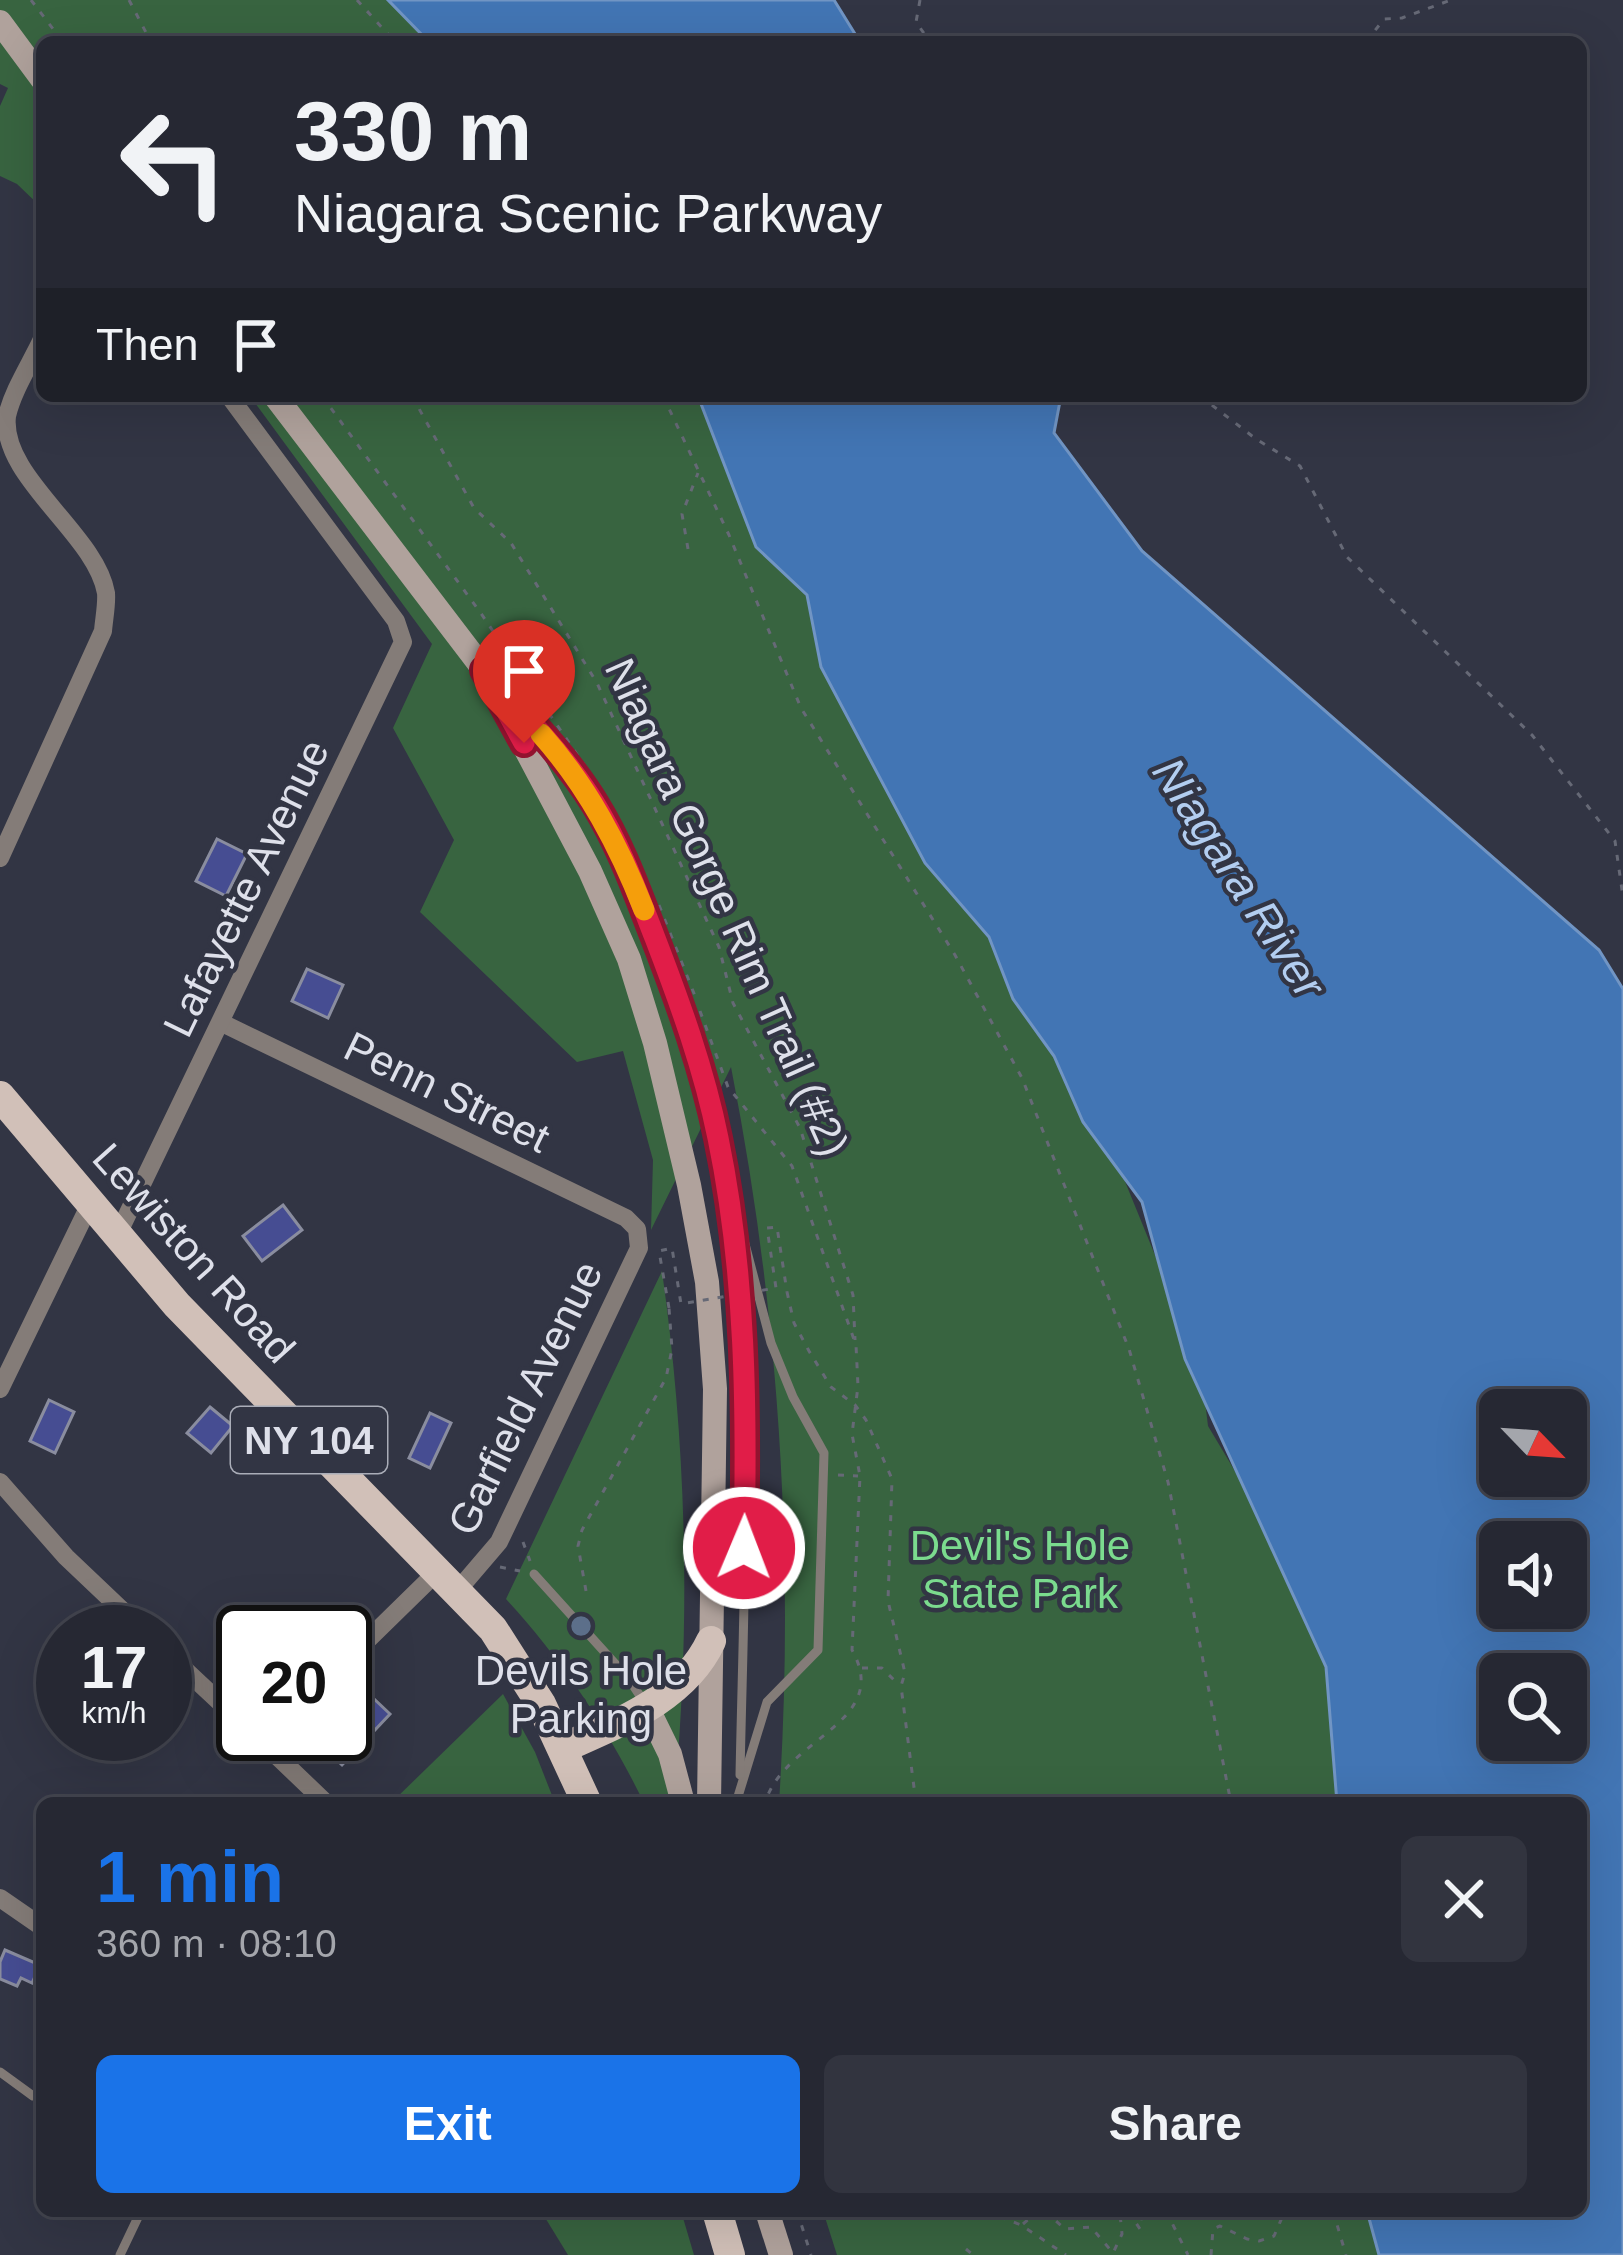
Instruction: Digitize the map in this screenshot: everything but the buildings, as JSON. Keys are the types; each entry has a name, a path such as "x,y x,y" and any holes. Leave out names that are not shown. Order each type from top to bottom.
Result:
{"main road":[{"path":"0,22 36,71"},
{"path":"280,402 484,670 590,871 628,959 655,1043 689,1185 706,1282 715,1389 709,1797"},
{"name":"Lewiston Road","path":"0,1096 117,1236 244,1375 448,1580 511,1654 584,1797"},
{"path":"563,1748 647,1707 695,1669 711,1641"},
{"path":"647,1707 670,1754 681,1797"},
{"path":"719,2217 730,2255"},
{"path":"769,2217 781,2255"}],"street":[{"path":"0,858 103,631 106,592 92,562 17,463 6,440 8,416 36,353"},
{"name":"Lafayette Avenue","path":"117,1236 404,642 396,621 234,402"},
{"name":"Penn Street","path":"222,1023 626,1218 637,1229"},
{"path":"0,1389 90,1204"},
{"name":"Garfield Avenue","path":"372,1641 448,1580 483,1564 639,1249 637,1229"},
{"path":"0,1482 66,1557 117,1605"},
{"path":"192,1676 216,1699"},
{"path":"286,1761 320,1797"},
{"path":"0,1898 36,1923"}],"lane":[{"path":"484,670 594,803 626,864 684,1012 770,1343 824,1453 818,1650 767,1702 737,1797"},
{"path":"718,1137 739,1276 747,1405 740,1786"},
{"path":"534,1574 629,1679 647,1707"},
{"path":"0,2072 33,2096"},
{"path":"119,2255 138,2217"}],"path":[{"path":"31,0 58,36"},
{"path":"129,0 149,36"},
{"path":"357,0 390,36"},
{"path":"920,0 916,22 926,36"},
{"path":"1371,36 1384,19 1402,18 1451,0"},
{"name":"Niagara Gorge Rim Trail (#2)","path":"415,402 457,482 474,508 511,543 597,682 719,947 733,1003 800,1128 853,1295 856,1346"},
{"path":"666,402 801,707 955,955 1022,1078 1129,1349 1168,1482 1230,1797"},
{"path":"1208,402 1300,466 1347,557 1532,736 1615,841 1623,897"},
{"path":"688,549 682,514 699,471"},
{"path":"586,1591 578,1546 582,1530 665,1378 672,1349 659,1250 672,1248 681,1304 776,1288 767,1228 777,1227 794,1323 831,1387 866,1420 892,1480 888,1601 904,1673 901,1686 915,1797"},
{"path":"825,1474 860,1476"},
{"path":"512,1512 534,1574"},
{"path":"483,1564 534,1574"},
{"path":"862,1668 882,1668 901,1686"},
{"path":"799,2217 811,2255"},
{"path":"1001,2217 1066,2255"},
{"path":"1022,2225 1033,2217"},
{"path":"1050,2217 1065,2229 1090,2227 1113,2253 1122,2234 1120,2217"},
{"path":"1169,2217 1188,2255"},
{"path":"1211,2255 1213,2230 1220,2226 1258,2241 1274,2236 1280,2217"},
{"path":"1335,2217 1346,2255"},
{"path":"966,2249 974,2255"}],"green space":[{"path":"0,0 403,0 432,36 36,36 36,202 0,176 0,106 8,88 0,84"},
{"name":"Devil's Hole State Park","path":"254,402 707,402 770,549 823,618 1113,1152 1201,1368 1208,1426 1312,1600 1361,1797 779,1797 785,1618 779,1434 761,1250 731,1067 651,1230 653,1160 623,1051 577,1062 420,912 454,840 393,728 432,644"},
{"path":"662,1271 677,1404 684,1537 683,1669 674,1797 641,1797 582,1696 506,1599"},
{"path":"503,1694 535,1752 553,1797 397,1797"},
{"path":"545,2217 683,2217 694,2255 568,2255"},
{"path":"825,2217 1382,2217 1385,2255 837,2255"}],"water":[{"path":"388,0 834,0 856,36 423,36"},
{"name":"Niagara River","path":"700,402 1060,402 1054,433 1142,551 1599,950 1623,989 1623,2255 1379,2255 1369,2217 1587,2217 1587,1797 1337,1797 1326,1667 1185,1359 1142,1202 1083,1122 1054,1056 1013,999 989,937 925,863 821,667 807,595 756,547"}],"slow traffic":[{"path":"541,734 594,803 644,910"}],"place":[{"name":"Devils Hole Parking","path":"581,1626"}],"route":[{"path":"524,743 484,670 594,803 626,864 684,1012 718,1137 739,1276 747,1405 744,1548"}]}
